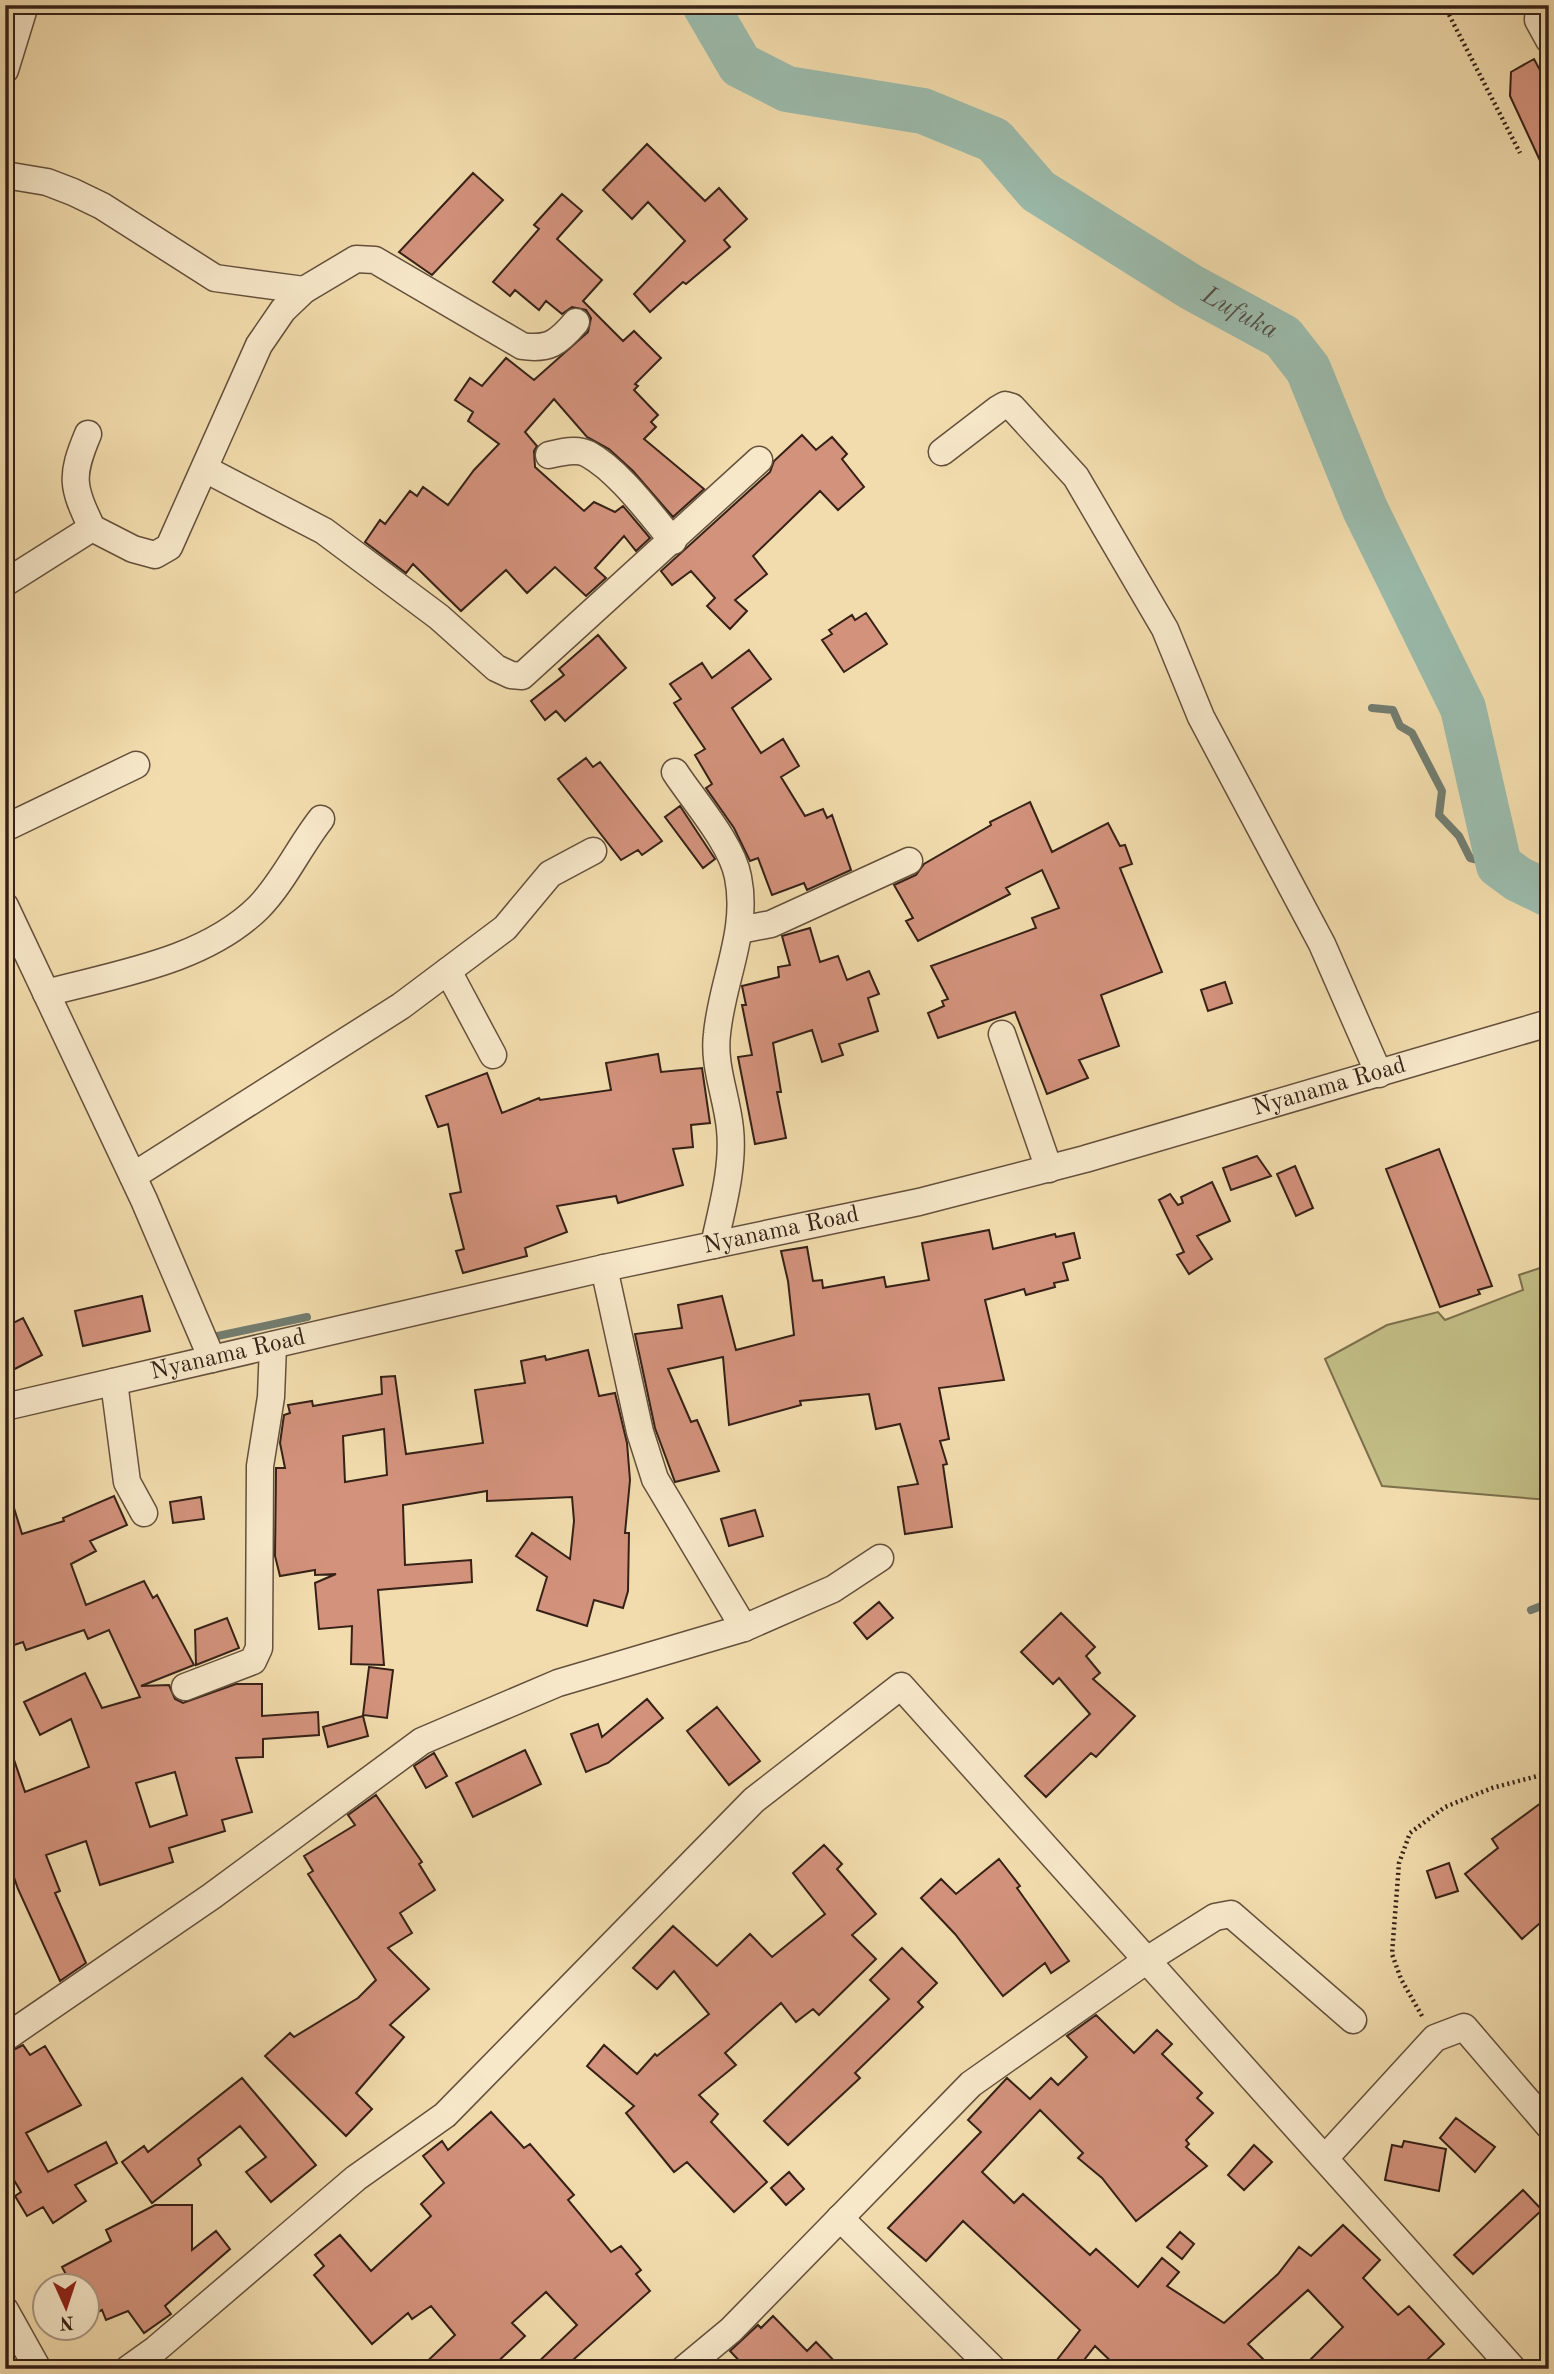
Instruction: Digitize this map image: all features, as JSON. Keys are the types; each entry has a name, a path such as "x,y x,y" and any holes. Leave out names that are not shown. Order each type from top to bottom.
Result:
{"street":[{"path":"5,70 25,5"},
{"path":"1539,5 1538,20 1549,40"},
{"path":"5,176 47,182 102,206 215,278 304,290"},
{"path":"88,434 74,473 77,490 92,528 133,549 155,555 163,553 169,547 259,345 283,310 304,290 356,259 365,257 522,346 542,349 552,346 576,322"},
{"path":"942,452 1004,405 1012,407 1076,477 1165,629 1201,717 1322,944 1379,1074"},
{"path":"550,455 566,451 586,452 636,498 673,541"},
{"path":"205,469 324,531 439,618 496,668 512,676 529,673 582,619 673,541 759,460"},
{"path":"5,583 92,528"},
{"path":"5,828 136,765"},
{"path":"675,772 733,860 741,902 740,930 723,995 716,1036 719,1074 730,1130 728,1174 714,1245"},
{"path":"46,993 202,947 240,924 260,906 285,875 321,819"},
{"path":"133,1176 311,1066 447,971 505,928 550,874 593,851"},
{"path":"740,930 771,925 909,861"},
{"path":"7,914 133,1176 212,1359"},
{"path":"447,971 493,1055"},
{"name":"Nyanama Road","path":"5,1407 604,1268 919,1202 1049,1169 1549,1023"},
{"path":"1002,1034 1049,1169"},
{"path":"604,1268 640,1432 655,1479 744,1628"},
{"path":"185,1687 253,1661 259,1648 260,1465 271,1396 273,1345"},
{"path":"114,1382 127,1482 144,1513"},
{"path":"5,2038 212,1896 422,1741 558,1683 744,1628 833,1589 880,1558"},
{"path":"128,2369 156,2349 356,2178 445,2115 754,1800 901,1686 1326,2157 1513,2369"},
{"path":"684,2369 731,2330 971,2084 1147,1960 1215,1917 1231,1914 1353,2020"},
{"path":"1326,2157 1435,2038 1464,2027 1547,2120"},
{"path":"840,2218 993,2369"},
{"path":"5,2310 38,2369"}],"path":[{"path":"1444,5 1520,153"},
{"path":"1435,2038 1401,1979 1392,1954 1399,1863 1410,1833 1445,1808 1492,1787 1549,1773"}],"shaded area":[{"path":"1549,1265 1549,1500 1382,1486 1325,1359 1387,1325 1438,1312 1445,1320 1523,1290 1519,1275"}],"building":[{"path":"1534,59 1542,74 1549,69 1549,180 1510,96 1511,72"},
{"path":"647,144 705,201 719,188 747,219 724,240 730,247 686,284 683,282 650,312 634,294 685,241 648,202 632,219 603,190"},
{"path":"473,173 503,200 432,275 399,252"},
{"path":"562,194 582,211 557,239 602,280 583,301 623,341 634,331 661,358 635,384 638,386 634,390 658,415 651,422 656,427 644,439 704,489 673,517 633,471 609,449 587,437 554,399 525,432 537,446 534,451 535,467 584,511 594,502 615,512 623,506 650,538 636,551 624,536 595,568 606,578 586,596 555,567 527,593 506,570 461,611 413,564 406,573 365,542 380,520 385,524 410,491 417,496 423,487 448,505 474,470 499,444 468,421 473,412 455,400 470,378 482,386 506,358 534,380 588,332 591,318 586,310 572,307 562,314 546,301 539,310 515,290 510,296 493,282 539,229 534,225"},
{"path":"802,435 816,450 832,437 847,454 842,459 864,487 838,510 820,491 753,556 767,574 735,600 747,611 730,629 707,606 715,598 691,571 672,585 661,571 770,472 774,461"},
{"path":"866,613 887,644 844,672 822,640 832,634 829,630 852,615 855,620"},
{"path":"598,635 626,668 565,721 556,711 545,720 531,701 564,675 559,669"},
{"path":"749,650 771,679 732,708 761,753 783,739 799,766 781,777 805,816 823,809 827,818 832,815 851,870 807,890 804,883 772,895 758,858 750,861 734,828 706,788 712,784 695,755 705,749 674,703 681,699 670,684 702,663 712,678"},
{"path":"586,758 593,767 600,762 662,841 642,855 638,850 621,860 558,779"},
{"path":"1030,802 1052,852 1108,823 1120,846 1125,845 1132,864 1120,868 1162,972 1101,995 1119,1046 1079,1060 1088,1078 1047,1094 1015,1012 938,1038 928,1013 944,1006 942,1001 948,999 931,966 1036,928 1032,918 1059,908 1042,870 1006,888 1010,894 918,941 906,921 913,918 894,885 916,875 924,864 991,825 990,822"},
{"path":"680,806 715,859 703,868 665,817"},
{"path":"810,928 820,962 838,956 847,980 869,971 879,994 868,998 878,1031 839,1044 843,1055 822,1062 812,1030 773,1043 781,1092 777,1092 786,1138 755,1144 738,1057 752,1055 742,1005 746,1005 742,986 779,977 778,967 790,965 782,936"},
{"path":"1225,982 1232,1003 1208,1011 1201,990"},
{"path":"658,1054 661,1072 702,1068 710,1123 691,1125 693,1147 673,1149 683,1185 618,1203 616,1196 557,1206 567,1232 525,1248 527,1256 463,1273 456,1251 464,1249 450,1194 461,1192 448,1124 438,1127 426,1096 487,1073 502,1113 539,1098 611,1090 606,1063"},
{"path":"1439,1149 1492,1286 1478,1290 1480,1294 1440,1307 1386,1169"},
{"path":"1257,1156 1271,1176 1231,1190 1223,1168"},
{"path":"1295,1166 1313,1208 1296,1216 1277,1174"},
{"path":"1212,1182 1230,1221 1197,1236 1212,1259 1189,1274 1177,1255 1184,1252 1159,1200 1170,1194 1178,1205 1183,1203 1181,1197"},
{"path":"989,1230 993,1249 1055,1234 1056,1237 1074,1233 1080,1258 1063,1263 1068,1280 1054,1283 1055,1287 1026,1295 1024,1289 985,1300 1004,1380 939,1388 949,1439 940,1441 947,1464 943,1465 952,1527 905,1534 898,1487 918,1484 900,1424 876,1429 869,1394 800,1401 801,1405 729,1425 723,1357 668,1369 691,1422 697,1420 719,1471 675,1482 655,1428 635,1334 682,1328 678,1305 722,1296 736,1350 794,1335 788,1281 781,1251 807,1247 813,1281 822,1280 823,1288 884,1277 886,1287 929,1280 922,1243"},
{"path":"142,1296 150,1331 83,1346 75,1311"},
{"path":"23,1318 42,1355 5,1374 5,1327"},
{"path":"588,1350 599,1396 615,1393 627,1443 630,1480 625,1533 629,1533 628,1591 623,1608 594,1600 587,1626 537,1610 547,1577 516,1556 532,1533 570,1559 574,1521 572,1497 487,1501 487,1491 403,1505 405,1565 471,1560 472,1582 378,1590 384,1665 351,1664 352,1626 319,1629 315,1583 336,1574 315,1575 315,1570 280,1576 275,1556 276,1468 285,1468 280,1443 284,1415 290,1413 288,1405 312,1401 313,1406 382,1394 381,1377 395,1376 406,1454 483,1443 475,1390 525,1383 521,1361 545,1356 546,1360","holes":["384,1429 387,1475 345,1482 343,1436"]},
{"path":"10,1495 22,1534 64,1521 63,1518 114,1496 127,1525 90,1541 96,1551 71,1564 86,1605 144,1581 153,1598 157,1595 194,1665 141,1686 169,1685 175,1699 183,1703 236,1684 262,1684 262,1716 318,1712 319,1735 263,1739 263,1757 236,1758 252,1812 222,1820 225,1831 169,1848 173,1862 100,1885 86,1841 46,1855 60,1891 55,1893 86,1963 60,1981 18,1889 5,1851 5,1745 9,1745 25,1792 89,1767 71,1719 40,1735 24,1702 85,1673 102,1708 140,1697 109,1630 88,1639 84,1630 26,1650 23,1642 5,1648 5,1496","holes":["175,1772 187,1815 150,1827 136,1783"]},
{"path":"201,1497 204,1519 173,1523 170,1502"},
{"path":"755,1510 763,1536 729,1546 721,1519"},
{"path":"879,1602 893,1618 867,1639 854,1623"},
{"path":"1061,1613 1095,1647 1086,1656 1100,1673 1093,1679 1135,1716 1096,1757 1091,1753 1046,1797 1025,1776 1090,1714 1059,1678 1053,1684 1021,1652"},
{"path":"227,1618 239,1648 196,1665 195,1630"},
{"path":"369,1667 393,1670 387,1718 363,1715"},
{"path":"647,1699 663,1718 608,1763 586,1772 571,1734 598,1724 602,1737"},
{"path":"717,1707 760,1761 729,1785 687,1731"},
{"path":"363,1716 368,1736 328,1747 323,1727"},
{"path":"525,1750 541,1784 473,1817 456,1783"},
{"path":"434,1753 447,1776 426,1788 414,1766"},
{"path":"376,1795 422,1862 419,1864 435,1890 400,1913 412,1933 388,1948 429,1989 390,2025 404,2037 356,2093 372,2109 346,2136 265,2056 290,2033 294,2037 358,1998 376,1980 308,1874 313,1871 304,1856 355,1825 348,1815"},
{"path":"1549,1797 1549,1915 1522,1939 1465,1874 1498,1848 1492,1839"},
{"path":"824,1845 842,1864 837,1869 876,1914 852,1935 876,1959 819,2015 813,2009 796,2022 781,2003 725,2053 736,2065 699,2095 718,2114 711,2122 767,2182 734,2212 687,2162 674,2172 626,2113 634,2106 587,2066 604,2045 637,2074 655,2054 657,2056 709,2014 674,1971 657,1989 633,1968 673,1926 717,1966 750,1934 772,1957 825,1914 793,1873"},
{"path":"999,1859 1069,1961 1051,1973 1045,1963 1003,1996 955,1934 921,1898 941,1879 956,1894"},
{"path":"1449,1863 1458,1891 1436,1898 1427,1871"},
{"path":"902,1948 937,1983 918,2002 923,2007 855,2073 860,2078 788,2145 764,2121 889,1999 870,1980"},
{"path":"1096,2015 1134,2053 1157,2030 1172,2044 1162,2054 1202,2093 1197,2098 1213,2113 1186,2140 1189,2144 1186,2147 1207,2166 1136,2221 1102,2178 1078,2158 1083,2153 1040,2110 982,2172 1014,2203 1023,2194 1090,2255 1096,2249 1138,2287 1162,2258 1179,2272 1167,2286 1224,2323 1278,2274 1299,2247 1311,2256 1343,2225 1380,2260 1363,2278 1398,2315 1409,2306 1444,2344 1417,2369 1301,2369 1343,2327 1308,2290 1248,2344 1273,2369 1119,2369 1095,2346 1077,2369 1050,2369 1080,2330 963,2221 926,2261 888,2228 981,2132 968,2120 1007,2078 1030,2099 1051,2078 1058,2085 1087,2057 1067,2036"},
{"path":"23,2045 30,2055 45,2046 81,2105 26,2133 48,2172 106,2142 117,2163 75,2185 86,2201 53,2223 43,2207 27,2216 15,2196 21,2192 5,2165 5,2054"},
{"path":"242,2078 316,2165 271,2202 246,2172 266,2157 240,2126 198,2159 201,2165 152,2203 122,2162 144,2146 148,2152"},
{"path":"491,2112 524,2148 530,2144 574,2195 568,2200 611,2252 621,2246 641,2270 636,2274 650,2291 574,2359 583,2369 531,2369 577,2325 546,2292 512,2323 525,2336 490,2369 419,2369 455,2335 431,2306 412,2319 408,2313 372,2344 314,2275 324,2266 315,2255 340,2235 371,2271 431,2216 421,2204 444,2183 423,2156 442,2141 448,2150"},
{"path":"1456,2118 1495,2147 1475,2172 1440,2138"},
{"path":"1404,2141 1446,2149 1439,2191 1385,2180 1392,2145 1402,2147"},
{"path":"1254,2145 1272,2162 1244,2190 1228,2175"},
{"path":"789,2172 804,2189 786,2205 771,2188"},
{"path":"1523,2190 1542,2210 1473,2274 1454,2255"},
{"path":"155,2205 192,2205 192,2250 216,2231 230,2249 165,2306 171,2314 144,2333 128,2311 106,2320 102,2310 102,2272 65,2272 62,2267 111,2241 106,2230"},
{"path":"1180,2232 1194,2244 1182,2259 1167,2247"},
{"path":"773,2316 807,2351 816,2342 842,2369 747,2369 730,2351 758,2325 761,2328"}],"waterway":[{"name":"Lufuka","path":"705,5 740,65 787,89 923,111 994,140 1038,191 1191,287 1283,337 1308,369 1365,509 1463,708 1499,865 1518,879 1549,894"},
{"path":"1372,708 1393,710 1400,726 1412,733 1442,791 1439,815 1459,836 1470,858 1499,865"},
{"path":"208,1338 307,1317"},
{"path":"1531,1610 1549,1603"}]}
